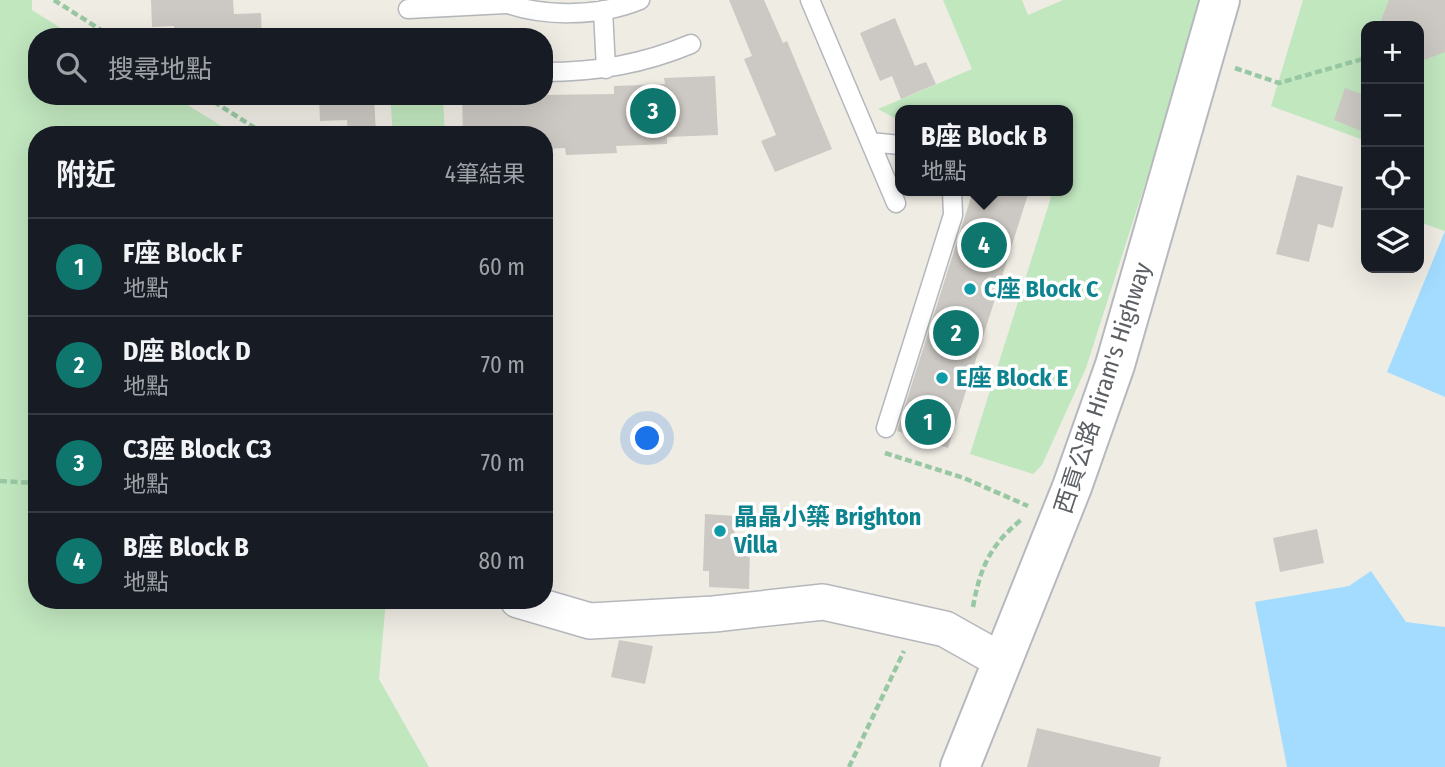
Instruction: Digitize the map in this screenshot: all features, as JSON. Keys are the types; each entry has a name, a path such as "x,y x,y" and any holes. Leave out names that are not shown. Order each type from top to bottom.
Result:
{"main road":[{"name":"西貢公路 Hiram's Highway","path":"960,767 1068,500 1115,365 1220,0"}],"street":[{"path":"549,609 590,621 714,614 823,602 944,629 1002,662"}],"lane":[{"path":"408,9 502,2 538,11 603,10 640,0"},
{"path":"810,0 896,204"},
{"path":"603,10 606,69"},
{"path":"553,72 606,69 653,60 691,44"},
{"path":"870,142 895,144"},
{"path":"886,428 953,215 952,196"}],"path":[{"path":"54,0 98,28"},
{"path":"1233,67 1279,83 1361,59"},
{"path":"219,105 252,126"},
{"path":"886,428 878,451 964,478 1035,509"},
{"path":"0,481 28,483"},
{"path":"849,767 918,623"}],"green space":[{"path":"0,0 32,0 32,10 61,28 28,28 28,105 188,105 221,126 28,126 28,609 385,609 379,679 429,767 0,767"},
{"path":"943,0 1022,0 1028,15 1063,0 1204,0 1086,368 1042,465 1033,474 970,454 1051,196 1073,196 1073,105 895,105 895,118 878,109 972,69"},
{"path":"1303,0 1445,0 1445,231 1424,224 1424,21 1361,21 1361,139 1271,106"},
{"path":"391,105 443,105 445,126 392,126"}],"water":[{"path":"1445,231 1445,397 1387,372"},
{"path":"1371,571 1406,622 1445,627 1445,767 1287,767 1255,602 1349,586"}],"building":[{"path":"151,0 233,0 234,14 261,13 262,28 152,27"},
{"path":"729,0 764,0 783,43 787,41 832,149 775,172 761,141 776,135 744,59 752,56"},
{"path":"1389,0 1445,0 1445,52 1424,60 1424,21 1381,21"},
{"path":"895,18 915,66 926,62 936,84 901,99 892,76 880,81 860,33"},
{"path":"715,76 718,135 667,137 667,144 616,146 617,153 566,155 565,148 553,149 553,126 463,126 462,105 553,105 553,95 614,94 614,86 665,84 664,78"},
{"path":"1345,88 1361,94 1361,131 1334,120"},
{"path":"319,105 374,105 376,126 347,126 347,120 320,121"},
{"path":"1297,175 1343,187 1333,228 1318,224 1309,262 1276,254"},
{"path":"971,196 1027,196 948,448 897,431"},
{"name":"晶晶小築 Brighton Villa","path":"705,514 735,516 734,546 750,547 749,589 709,587 709,571 703,571"},
{"path":"1317,529 1324,563 1280,572 1273,538"},
{"path":"619,640 653,646 645,684 611,677"},
{"path":"1037,728 1161,757 1159,767 1027,767"}],"place":[{"name":"C3座 Block C3","path":"653,111"},
{"name":"B座 Block B","path":"984,245"},
{"name":"C座 Block C","path":"970,289"},
{"name":"D座 Block D","path":"956,333"},
{"name":"E座 Block E","path":"942,378"},
{"name":"F座 Block F","path":"928,422"},
{"name":"晶晶小築 Brighton Villa","path":"720,531"}]}
